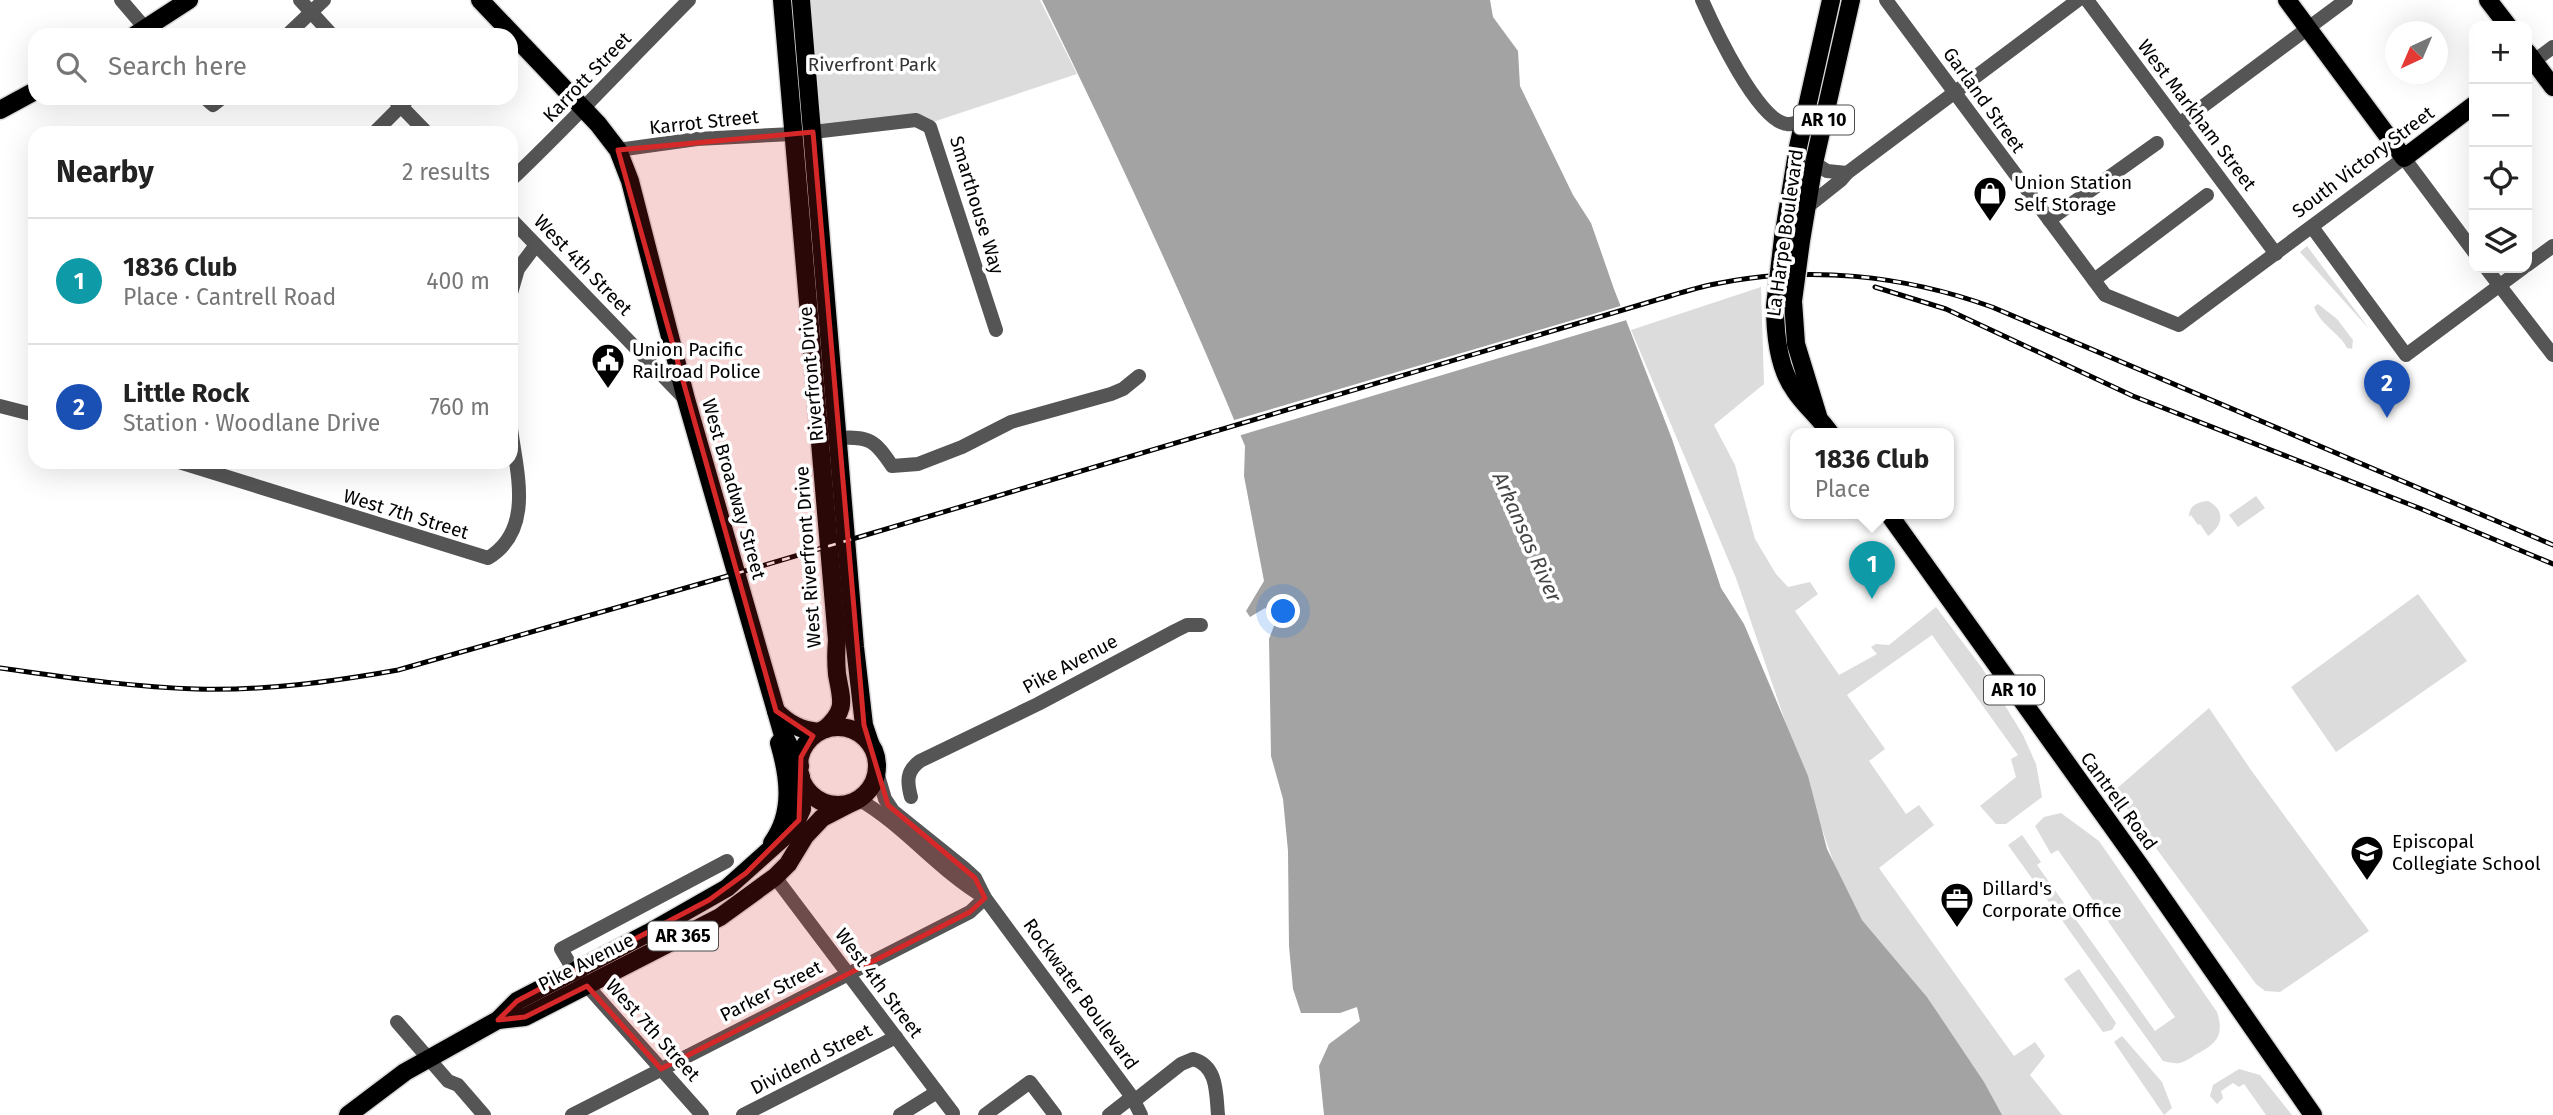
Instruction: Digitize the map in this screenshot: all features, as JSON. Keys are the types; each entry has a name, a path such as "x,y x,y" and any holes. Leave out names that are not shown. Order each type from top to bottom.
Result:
{"main road":[{"path":"151,28 189,0"},
{"name":"West Broadway Street","path":"480,0 506,28"},
{"name":"West Riverfront Drive","path":"782,0 837,640 836,670 842,703 838,716 822,730"},
{"name":"Riverfront Drive","path":"801,0 855,647 864,725 870,743"},
{"name":"La Harpe Boulevard","path":"1784,304 1783,238 1791,181 1831,0"},
{"name":"La Harpe Boulevard","path":"1826,428 1792,388 1776,335 1801,241 1814,163 1851,0"},
{"path":"2287,0 2404,158"},
{"path":"2488,0 2504,21"},
{"name":"West Broadway Street","path":"518,40 618,150 630,181 686,399 782,732 800,771"},
{"path":"2532,63 2553,87"},
{"path":"0,110 28,95"},
{"name":"South Victory Street","path":"2404,158 2469,109"},
{"path":"793,134 813,132"},
{"name":"Cantrell Road","path":"1892,519 2141,867 2313,1115"},
{"path":"776,711 801,730 836,727 855,731 870,743 877,761 877,772"},
{"name":"AR 365","path":"764,855 781,829 788,801 787,774 777,733 776,711"},
{"path":"822,730 804,749 800,771 810,793 818,799 834,804 855,801"},
{"name":"Pike Avenue","path":"348,1115 405,1072 498,1020 517,1001 709,900 746,873 793,829 799,820 803,800 800,771"},
{"name":"AR 365","path":"855,801 869,789 877,772"},
{"name":"Pike Avenue","path":"498,1020 525,1017 720,917 775,877 788,864 813,826 832,811 855,801"}],"street":[{"path":"121,0 141,28"},
{"path":"300,0 326,28"},
{"path":"294,28 324,0"},
{"name":"Karrott Street","path":"518,173 689,0"},
{"path":"1702,0 1724,49 1773,119 1786,124 1802,122"},
{"name":"Garland Street","path":"1886,0 2105,295 2179,325"},
{"path":"1807,207 1847,173 2078,0"},
{"name":"West Markham Street","path":"2087,0 2276,254"},
{"path":"2179,124 2346,0"},
{"path":"2532,58 2553,47"},
{"path":"380,126 398,105"},
{"path":"404,105 421,126"},
{"name":"Smarthouse Way","path":"813,132 916,120 930,127 996,330"},
{"name":"Karrot Street","path":"618,150 698,139 793,134"},
{"path":"2049,220 2157,143"},
{"path":"2404,158 2469,244"},
{"name":"South Victory Street","path":"2179,325 2404,158"},
{"path":"1814,163 1832,173 1847,173"},
{"path":"2094,280 2207,195"},
{"name":"West 4th Street","path":"518,226 686,399"},
{"path":"2312,227 2406,355 2515,273"},
{"path":"518,269 536,245"},
{"path":"2532,261 2553,246"},
{"path":"2490,273 2553,355"},
{"path":"838,438 858,437 873,442 892,466 918,464 970,444 1011,422 1111,394 1123,389 1139,376"},
{"path":"0,406 28,413"},
{"name":"West 7th Street","path":"202,469 488,558 507,543 516,520 520,504 515,469"},
{"name":"Pike Avenue","path":"911,797 907,778 912,768 920,761 1038,704 1187,625 1201,625"},
{"name":"Rockwater Boulevard","path":"877,772 880,788 897,816 975,878 985,898 1133,1099 1141,1115"},
{"name":"Rockwater Boulevard","path":"855,801 879,812 967,887 985,898"},
{"path":"574,971 561,949 727,861"},
{"name":"West 4th Street","path":"775,877 953,1113"},
{"name":"Parker Street","path":"572,1115 970,912 985,898"},
{"name":"West 7th Street","path":"574,971 702,1115"},
{"path":"397,1022 448,1081 458,1085 484,1115"},
{"name":"Dividend Street","path":"743,1115 896,1037"},
{"path":"1109,1115 1181,1064 1193,1059 1200,1061 1212,1073 1218,1115"},
{"path":"985,1115 1030,1082 1055,1115"},
{"path":"900,1115 937,1092"}],"highlighted area":[{"path":"813,132 864,725 888,805 975,878 985,898 970,912 661,1069 587,986 525,1017 498,1020 517,1001 709,900 746,873 799,820 801,757 813,736 776,711 618,150"}],"green space":[{"name":"Riverfront Park","path":"801,0 1040,0 1077,74 927,124 813,132"},
{"path":"2307,246 2370,330 2300,252"},
{"path":"1761,287 1764,384 1714,425 1735,465 1755,539 1776,574 1788,587 1810,582 1818,594 1795,611 1839,675 1877,654 1871,647 1876,644 1889,645 1936,607 1982,668 2023,735 2036,764 2042,797 2006,824 1996,824 1980,806 2016,777 2011,759 2018,755 1932,635 1847,695 1885,749 1869,761 1906,814 1919,805 1934,825 1879,868 2014,1056 2035,1042 2045,1056 2030,1075 2062,1115 2001,1115 1927,997 1862,920 1833,861 1736,578 1631,330"},
{"path":"2318,304 2337,319 2353,340 2352,349 2347,348 2317,314 2314,307"},
{"path":"2256,496 2265,508 2238,527 2229,515"},
{"path":"2208,501 2218,509 2220,518 2217,528 2208,536 2191,515 2189,517 2195,505"},
{"path":"2418,594 2467,661 2336,752 2291,687"},
{"path":"2209,708 2369,931 2280,992 2265,991 2256,984 2114,791"},
{"path":"2061,813 2099,841 2217,1012 2220,1027 2217,1038 2185,1061 2163,1061 2008,845 2022,835 2041,862 2037,865 2155,1031 2175,1017 2058,850 2051,854 2035,826 2044,817"},
{"path":"2079,969 2116,1023 2112,1030 2103,1032 2064,979"},
{"path":"2122,1036 2162,1082 2172,1108 2164,1115 2114,1042"},
{"path":"2239,1069 2260,1075 2292,1115 2266,1115 2244,1084 2239,1087 2233,1083 2221,1091 2223,1098 2217,1104 2210,1096 2213,1085"}],"water":[{"name":"Arkansas River","path":"1042,0 1490,0 1493,17 1518,51 1520,86 1573,195 1591,223 1672,439 1721,588 1744,624 1808,776 1827,849 1862,920 1927,997 1984,1082 2002,1115 1324,1115 1319,1066 1329,1044 1360,1021 1357,1007 1340,1013 1301,1013 1293,989 1289,946 1288,851 1283,799 1271,756 1269,639 1277,618 1265,608 1250,617 1246,611 1264,581 1244,476 1245,446 1147,222"}],"pier":[{"path":"1624,305 1630,319 1238,436 1231,421"}],"railway":[{"path":"0,668 122,684 221,689 297,685 398,670 745,571 1692,290 1750,278 1785,275 1820,274 1890,281 1924,287 1992,307 2553,545"},
{"path":"1875,287 1946,309 2133,396 2419,508 2553,564"}],"place":[{"name":"Union Station Self Storage","path":"1990,223"},
{"name":"Union Pacific Railroad Police","path":"608,390"},
{"name":"Little Rock","path":"2387,418"},
{"name":"1836 Club","path":"1872,599"},
{"name":"Episcopal Collegiate School","path":"2367,882"},
{"name":"Dillard's Corporate Office","path":"1957,929"}]}
